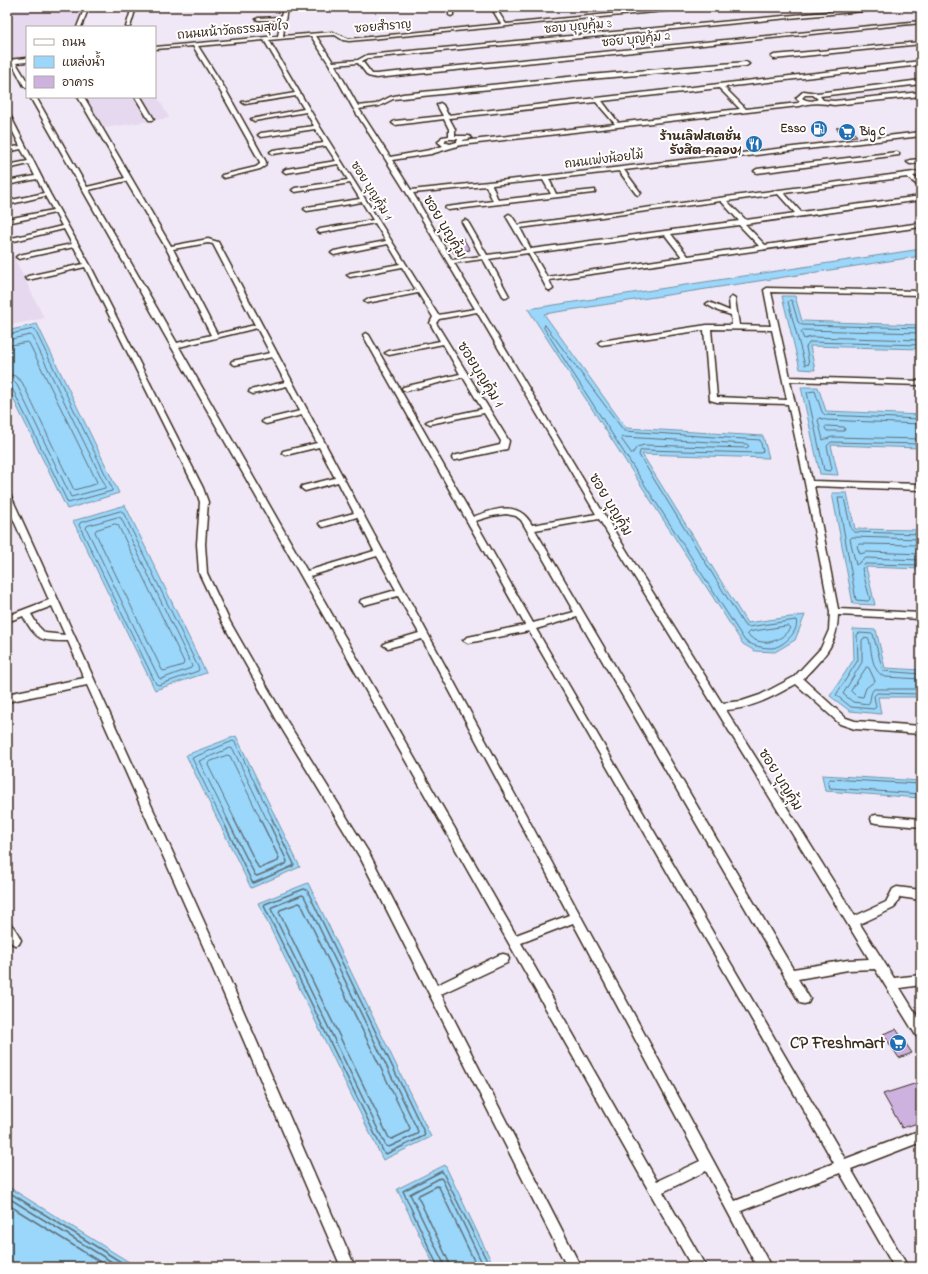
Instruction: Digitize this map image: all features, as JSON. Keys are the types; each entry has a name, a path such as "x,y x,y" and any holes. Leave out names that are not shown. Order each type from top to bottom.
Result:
{"street":[{"path":"80,26 87,7"},
{"path":"128,26 134,7"},
{"path":"258,8 278,7"},
{"path":"451,16 451,11 455,7"},
{"path":"493,7 504,25"},
{"path":"625,7 631,13"},
{"name":"ซอยสำราญ","path":"313,35 336,33 345,40 349,40 696,7"},
{"name":"ซอบ บุญคุ้ม 3","path":"332,64 359,61 367,57 895,7"},
{"path":"265,13 284,13"},
{"path":"258,19 284,13"},
{"path":"280,37 284,13"},
{"name":"ซอย บุญคุ้ม 2","path":"359,61 371,76 376,76 920,23"},
{"name":"ถนนหน้าวัดธรรมสุขใจ","path":"156,48 313,35"},
{"name":"ซอย บุญคุ้ม","path":"313,35 332,64 356,108 409,192 601,516 921,1033"},
{"name":"ซอย บุญคุ้ม 1","path":"266,39 317,127 404,265 434,320"},
{"path":"774,58 921,43"},
{"path":"195,45 221,87 263,162 263,165 258,168 224,176"},
{"path":"7,62 26,60"},
{"path":"13,61 26,84"},
{"path":"396,123 921,63"},
{"path":"356,108 377,105 392,98 403,96 577,78 746,64"},
{"path":"800,77 804,82"},
{"path":"921,82 814,94 804,93 799,96 800,99 805,101 834,103 921,94"},
{"path":"720,86 746,110"},
{"path":"807,88 820,97 820,101"},
{"path":"246,102 298,94"},
{"path":"34,98 512,941 656,1189 699,1267"},
{"path":"82,98 169,248 216,336"},
{"path":"139,98 151,119"},
{"path":"598,100 615,122"},
{"path":"445,145 441,141 444,138 452,137 460,141 799,104 805,101"},
{"path":"440,105 452,129 452,137"},
{"path":"254,119 307,110"},
{"path":"387,157 431,152 445,145 460,141 615,122 746,110"},
{"path":"7,115 12,133 24,147 47,194 87,265 199,488 204,502 201,544 203,573 226,622 282,721 365,856 574,1267"},
{"path":"261,136 317,127"},
{"name":"ถนนเพ่งน้อยไม้","path":"409,192 545,178 921,134"},
{"path":"274,152 328,144"},
{"path":"7,150 24,147"},
{"path":"815,147 821,152"},
{"path":"758,171 897,154"},
{"path":"826,156 831,161"},
{"path":"910,162 921,161"},
{"path":"7,167 32,162"},
{"path":"286,171 340,162"},
{"path":"620,169 638,193"},
{"path":"516,227 921,173"},
{"path":"909,175 921,186"},
{"path":"7,184 38,177"},
{"path":"545,178 554,196"},
{"path":"85,189 128,179"},
{"path":"295,190 352,181"},
{"path":"488,184 496,202"},
{"path":"448,208 593,191"},
{"path":"779,191 800,214"},
{"path":"7,203 47,194"},
{"path":"450,262 483,256 743,223 921,198"},
{"path":"722,199 764,248"},
{"path":"307,209 364,200"},
{"path":"7,221 56,210"},
{"path":"510,216 550,289"},
{"path":"320,231 377,221"},
{"path":"465,222 506,296"},
{"path":"545,280 921,225"},
{"path":"10,240 66,228"},
{"path":"666,232 688,259"},
{"path":"169,248 208,241 215,242 340,479 425,635 707,1164 733,1208 764,1267"},
{"path":"334,252 390,242"},
{"path":"19,258 76,245"},
{"path":"28,278 87,265"},
{"path":"350,275 404,265"},
{"path":"720,708 763,698 797,679 824,650 834,630 834,612 809,483 767,291 769,289 921,294"},
{"path":"366,301 419,291"},
{"path":"732,299 736,327"},
{"path":"710,304 720,310 734,314"},
{"path":"434,320 478,310"},
{"name":"ซอยบุญคุ้ม 1","path":"434,320 444,342 505,441 504,446 499,448 456,458"},
{"path":"174,346 259,326"},
{"path":"601,343 707,327 776,328"},
{"path":"707,327 713,399 792,402"},
{"path":"366,335 532,627 901,1267"},
{"path":"390,353 444,342"},
{"path":"235,363 274,354"},
{"path":"406,389 464,375"},
{"path":"787,379 921,383"},
{"path":"253,392 290,383"},
{"path":"430,422 486,410"},
{"path":"266,422 305,412"},
{"path":"286,453 322,444"},
{"path":"305,488 340,479"},
{"path":"809,483 921,487"},
{"path":"7,496 210,948 348,1267"},
{"path":"471,520 501,512 515,512 524,518 531,528 804,999"},
{"path":"323,524 359,514"},
{"path":"531,528 601,516"},
{"path":"304,575 380,552"},
{"path":"364,602 401,592"},
{"path":"7,619 54,602"},
{"path":"834,612 921,616"},
{"path":"26,613 38,634 42,636 70,638"},
{"path":"468,640 532,627 580,613"},
{"path":"388,645 425,635"},
{"path":"797,679 843,721 855,725 921,730"},
{"path":"7,698 89,681"},
{"path":"876,819 921,823"},
{"path":"853,922 890,905 897,892 921,895"},
{"path":"512,941 576,917"},
{"path":"7,927 15,940"},
{"path":"434,992 503,959"},
{"path":"790,975 848,965 879,964"},
{"path":"891,984 921,980"},
{"path":"733,1208 921,1136"},
{"path":"656,1189 707,1164"}],"shaded area":[{"path":"14,7 84,7 76,26 26,26 26,58 7,59 7,22"},
{"path":"156,94 169,118 104,128 87,98 156,98"},
{"path":"7,243 44,318 7,326"}],"water":[{"path":"921,249 921,256 544,314 626,428 763,436 769,458 642,454 747,623 805,615 795,640 775,652 755,651 743,644 528,309"},
{"path":"782,296 795,296 802,321 921,325 921,349 810,346 815,370 800,369"},
{"path":"37,324 119,493 67,509 7,386 7,331"},
{"path":"801,387 818,387 826,411 921,415 921,448 831,445 838,475 820,474"},
{"path":"832,493 847,493 855,529 921,530 921,569 866,567 875,605 853,604"},
{"path":"125,505 206,673 155,690 73,521"},
{"path":"853,629 876,630 885,668 921,670 921,697 878,697 881,714 850,711 830,696 854,659"},
{"path":"236,736 300,867 251,888 186,755"},
{"path":"822,775 921,781 921,798 825,791"},
{"path":"308,883 431,1137 383,1160 258,903"},
{"path":"445,1165 494,1267 435,1267 397,1189"},
{"path":"7,1186 137,1267 16,1267 7,1261"}],"building":[{"name":"Big C","path":"848,126 857,136 846,137 836,128"},
{"path":"463,238 470,250 454,253 446,241"},
{"name":"CP Freshmart","path":"896,1029 912,1053 899,1058 883,1034"},
{"path":"917,1083 921,1089 921,1122 902,1128 883,1094"}],"place":[{"name":"Esso","path":"819,129"},
{"name":"Big C","path":"847,132"},
{"name":"ร้านเลิฟสเตชั่น รังสิต-คลอง1","path":"754,144"},
{"name":"CP Freshmart","path":"898,1043"}]}
